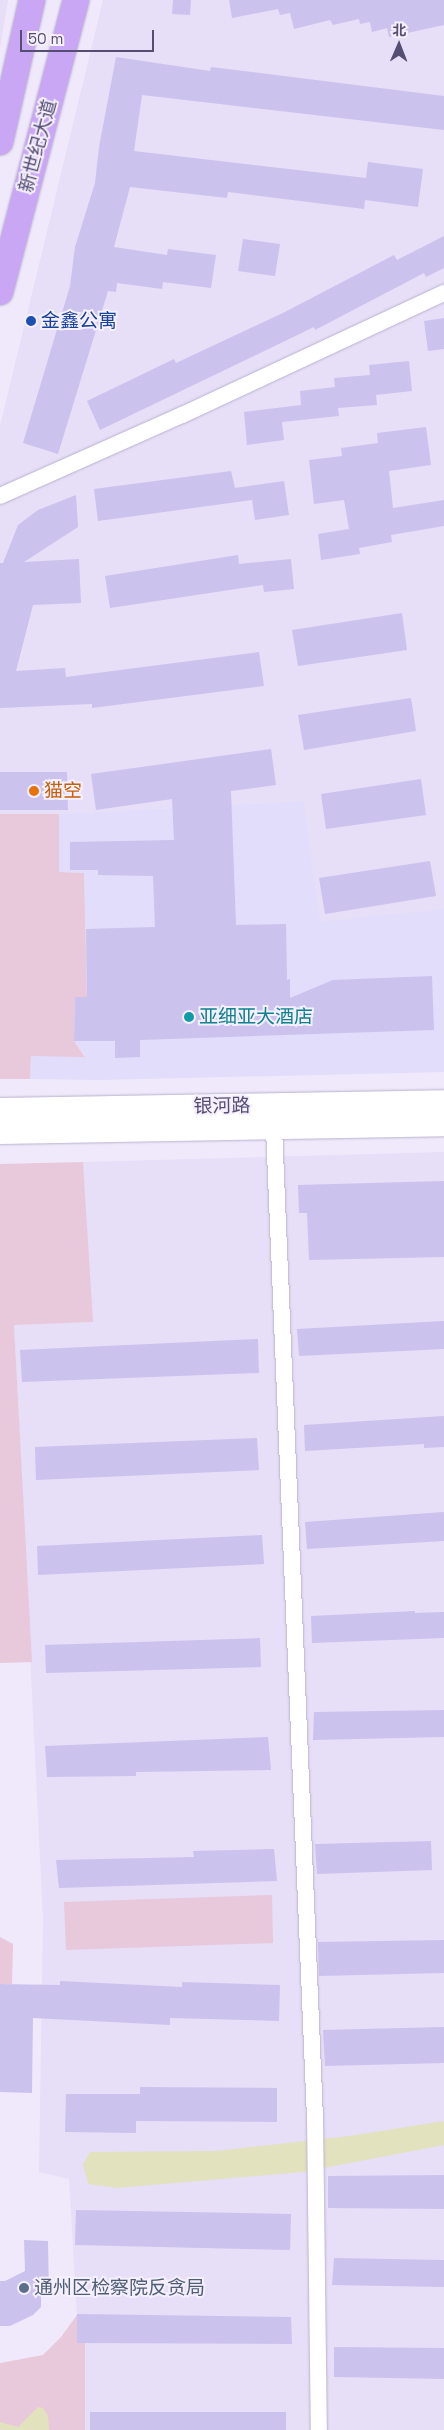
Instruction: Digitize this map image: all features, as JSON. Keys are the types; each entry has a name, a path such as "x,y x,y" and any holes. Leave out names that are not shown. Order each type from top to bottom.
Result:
{"main road":[{"name":"新世纪大道","path":"0,142 32,0"},
{"name":"新世纪大道","path":"0,292 76,0"},
{"name":"银河路","path":"0,1110 444,1102"},
{"name":"银河路","path":"0,1132 444,1124"}],"street":[{"path":"0,496 182,415 444,293"},
{"path":"274,1128 317,2170 319,2430"}],"shaded area":[{"path":"0,0 8,0 0,49"},
{"path":"103,0 444,0 444,909 320,923 304,801 59,814 0,814 0,426"},
{"path":"304,801 320,922 444,909 444,1072 99,1080 30,1079 31,1056 85,1056 74,1041 75,997 87,997 84,873 59,872 59,814"},
{"path":"0,814 59,814 59,872 84,873 87,997 75,997 74,1041 85,1057 31,1056 30,1079 0,1079"},
{"path":"444,1152 444,2430 85,2430 85,2343 77,2343 69,2179 39,2172 43,1919 14,1325 92,1322 83,1162"},
{"path":"83,1162 93,1322 14,1325 32,1662 0,1663 0,1164"},
{"path":"272,1895 273,1943 66,1950 64,1902"},
{"path":"0,1937 13,1944 12,1984 0,1984"},
{"path":"444,2121 444,2145 303,2172 117,2188 88,2184 83,2164 90,2152 215,2151 349,2136"},
{"path":"77,2315 77,2342 85,2343 85,2430 0,2430 0,2363 43,2355 61,2337"},
{"path":"38,2407 43,2408 48,2416 49,2430 0,2430 0,2422 18,2427"}],"building":[{"path":"173,0 191,0 190,15 172,14"},
{"path":"229,0 444,0 444,25 389,37 387,28 372,32 370,22 360,24 359,19 333,25 330,20 294,29 290,13 280,15 278,9 232,18"},
{"path":"116,57 210,71 211,67 444,96 444,130 142,95 134,151 366,178 368,162 423,169 418,207 365,200 364,209 228,192 227,198 130,187 114,247 167,255 168,249 216,255 211,288 163,282 162,289 117,283 116,292 108,291 58,454 23,443 70,286 75,247 95,183 99,147"},
{"path":"444,236 444,268 426,277 424,273 315,330 314,327 100,430 87,401 174,359 176,363 283,313 394,255 397,260"},
{"path":"243,239 280,244 275,276 238,271"},
{"path":"444,318 444,349 428,351 424,321"},
{"path":"409,361 412,391 376,395 377,405 338,408 339,416 282,422 284,440 247,445 244,412 301,405 300,391 335,387 334,378 370,375 369,365"},
{"path":"426,427 431,465 389,471 393,508 444,500 444,526 391,535 392,542 359,548 360,554 321,560 318,534 349,529 344,500 314,504 309,460 342,456 341,448 378,443 377,433"},
{"path":"231,471 235,488 284,481 289,515 255,520 252,500 98,521 94,489"},
{"path":"76,495 78,527 24,562 79,559 81,603 33,605 16,671 65,668 66,677 259,652 264,686 92,708 92,704 0,708 0,563 3,563 18,525 38,510"},
{"path":"238,555 239,564 291,559 294,589 264,592 263,585 110,608 105,576"},
{"path":"402,613 407,650 298,666 292,630"},
{"path":"411,698 416,731 304,750 298,715"},
{"path":"271,749 276,785 231,791 236,925 286,924 287,980 290,979 290,998 333,980 432,976 434,1030 140,1040 140,1057 115,1058 115,1041 74,1041 75,997 87,997 86,929 155,927 153,876 98,875 98,870 70,870 70,842 174,840 172,799 96,810 91,774"},
{"name":"猫空","path":"0,772 67,772 68,810 0,810"},
{"path":"421,779 426,815 326,829 321,794"},
{"path":"430,861 436,896 325,914 319,878"},
{"path":"444,1181 444,1257 309,1260 307,1213 299,1213 298,1185"},
{"path":"444,1321 444,1349 299,1356 297,1329"},
{"path":"258,1339 259,1373 22,1382 20,1350"},
{"path":"444,1416 444,1447 424,1448 424,1444 305,1451 304,1425"},
{"path":"257,1438 259,1470 36,1480 35,1447"},
{"path":"444,1512 444,1541 307,1549 305,1522"},
{"path":"262,1535 264,1564 38,1575 37,1546"},
{"path":"415,1611 415,1613 444,1612 444,1638 312,1643 311,1616"},
{"path":"260,1638 261,1667 46,1673 45,1645"},
{"path":"444,1710 444,1737 313,1740 314,1712"},
{"path":"268,1737 271,1770 136,1772 136,1776 47,1777 45,1746"},
{"path":"431,1841 432,1870 317,1874 315,1844"},
{"path":"274,1849 277,1881 59,1888 56,1860 194,1857 193,1851"},
{"path":"444,1940 444,1973 319,1976 318,1942"},
{"path":"60,1981 182,1987 182,1982 280,1985 279,2021 170,2018 170,2025 33,2018 32,2093 0,2092 0,1984 60,1985"},
{"path":"444,2027 444,2063 325,2066 323,2030"},
{"path":"140,2087 277,2088 277,2122 136,2121 136,2133 65,2132 66,2094 140,2094"},
{"path":"444,2175 444,2209 328,2208 328,2176"},
{"path":"76,2210 291,2214 290,2250 75,2245"},
{"name":"通州区检察院反贪局","path":"24,2240 48,2241 49,2294 41,2294 41,2307 33,2315 10,2326 0,2326 0,2281 5,2281 25,2271"},
{"path":"334,2258 444,2260 444,2287 332,2285"},
{"path":"77,2314 291,2317 292,2344 77,2343"},
{"path":"334,2347 444,2348 444,2379 334,2377"},
{"path":"90,2412 286,2412 286,2430 90,2430"}],"place":[{"name":"金鑫公寓","path":"31,321"},
{"name":"猫空","path":"34,791"},
{"name":"亚细亚大酒店","path":"189,1017"},
{"name":"通州区检察院反贪局","path":"24,2288"}]}
